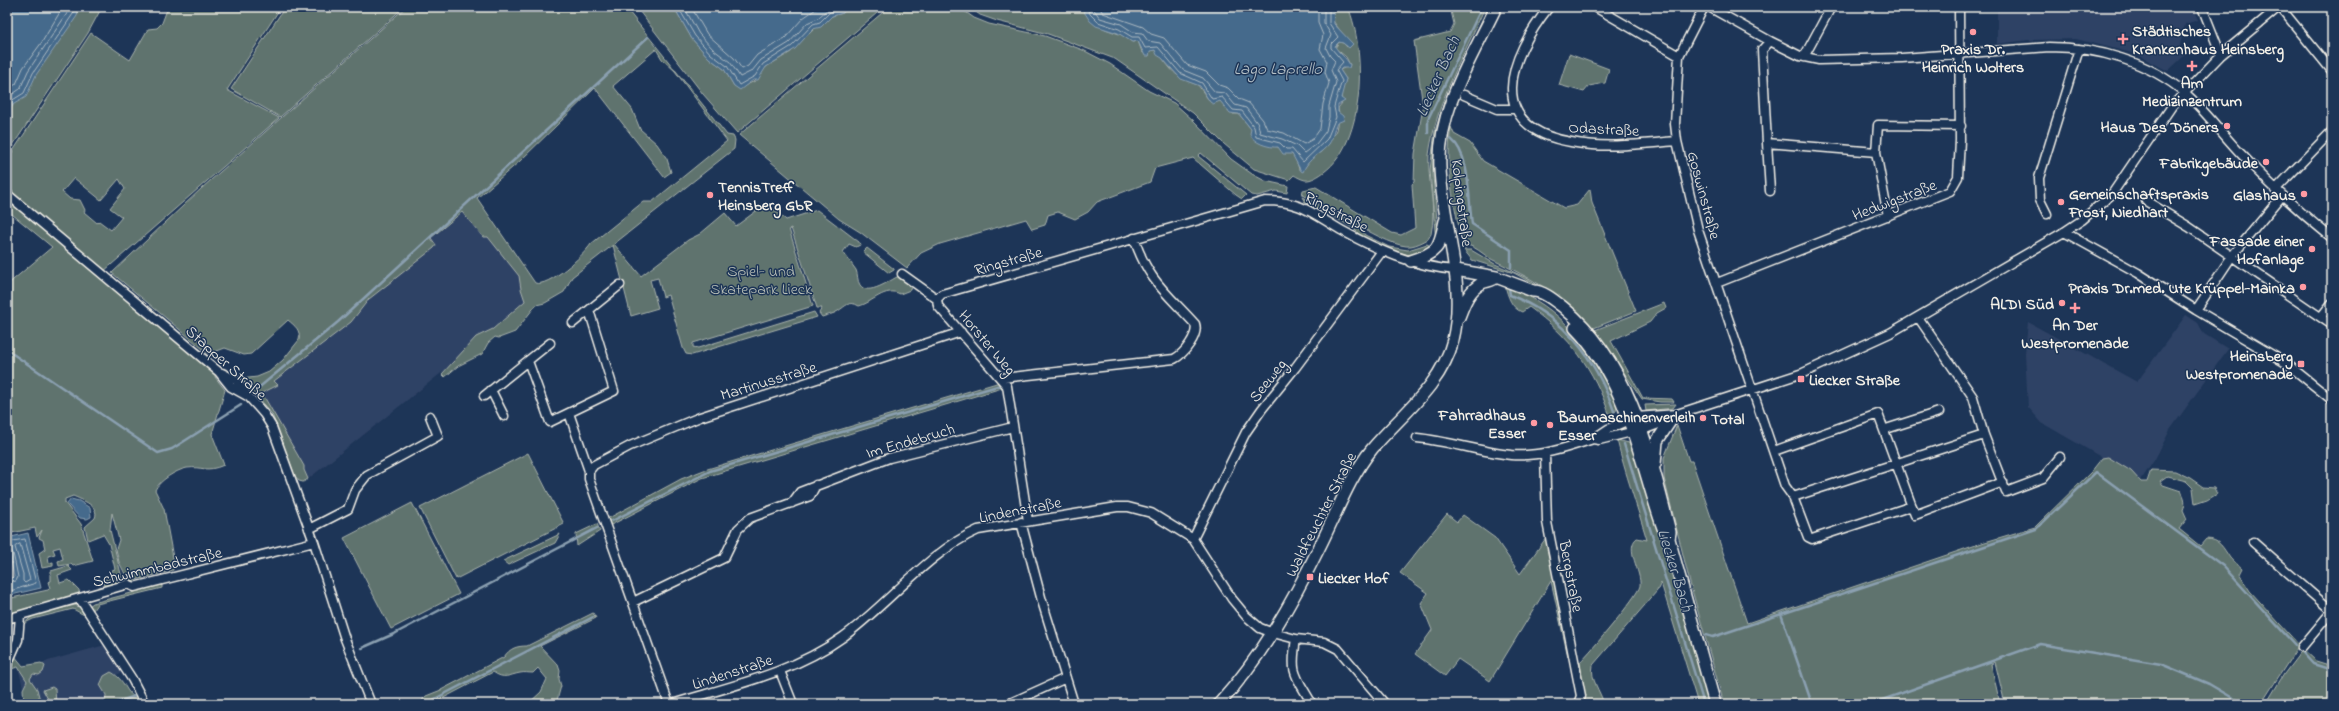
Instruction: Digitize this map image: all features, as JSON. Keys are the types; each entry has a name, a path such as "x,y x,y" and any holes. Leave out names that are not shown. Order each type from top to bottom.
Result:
{"main road":[{"name":"Kolpingstraße","path":"1456,270 1445,213 1439,167 1442,131 1454,93 1496,7"},
{"path":"1411,261 1432,254 1437,249 1443,232 1445,213"},
{"path":"1456,270 1496,277 1533,291 1535,296 1563,316 1580,334 1610,376 1632,418 1656,474 1670,532 1669,539"},
{"name":"Waldfeuchter Straße","path":"1219,704 1249,668 1295,597 1365,460 1420,397 1444,364 1453,340 1456,323 1456,270"},
{"path":"1456,323 1465,300 1471,292 1479,284 1493,280 1496,277"},
{"path":"1656,474 1657,441 1663,429 1674,417"},
{"path":"1637,430 1653,500 1665,534 1669,539 1715,704"}],"street":[{"name":"Odastraße","path":"1549,7 1534,26 1520,52 1511,92 1516,109 1531,126 1548,136 1571,142 1624,145 1677,141"},
{"path":"1595,7 1679,56"},
{"name":"Goswinstraße","path":"1704,7 1679,56 1675,124 1677,141 1698,230 1717,283 1751,390 1774,451 1785,486 1793,497 1808,537 1812,539 1912,506"},
{"path":"1709,7 1770,41 1804,57 1819,60 1902,58 2050,47 2079,49 2138,64 2160,76 2185,93 2275,190 2332,238"},
{"path":"1804,57 1831,7"},
{"name":"Hedwigstraße","path":"1717,283 1950,192 1958,177 1961,126 1959,7"},
{"path":"2202,7 2221,55"},
{"path":"1417,438 1512,455 1545,453 1593,439 1599,440 1637,430 1803,373 1890,333 2064,232 2099,207 2112,194 2153,132 2185,93 2221,55 2280,7 2332,71"},
{"path":"1770,41 1762,50 1770,191"},
{"path":"2047,214 2040,200 2038,178 2079,49"},
{"path":"1464,95 1497,109 1516,109"},
{"path":"1888,216 1876,152 1878,125 1961,126"},
{"path":"2275,190 2332,130"},
{"path":"1768,143 1876,152"},
{"name":"Stapper Straße","path":"7,194 219,372 231,387 249,397 264,414 272,427 314,542 345,639 371,704"},
{"path":"2196,310 2232,256 2282,196"},
{"name":"Ringstraße","path":"937,299 942,294 1256,202 1276,201 1307,208 1340,229 1382,251 1411,261 1456,270"},
{"path":"2146,201 2232,256 2332,324"},
{"path":"2064,232 2138,273 2196,310 2286,363 2332,400"},
{"path":"1002,378 1174,359 1181,354 1194,335 1195,324 1151,276 1144,265 1134,238"},
{"name":"Seeweg","path":"1193,539 1246,432 1382,251"},
{"name":"Horster Weg","path":"902,274 937,299 938,306 1002,378 1007,386 1024,521 1042,601 1074,704"},
{"path":"573,323 620,284"},
{"path":"2321,317 2332,303"},
{"path":"528,362 550,422 614,390 589,310"},
{"path":"1918,317 1973,397 1984,435 2006,492 2043,478 2060,457"},
{"name":"Martinusstraße","path":"589,471 594,465 650,436 705,415 961,332"},
{"path":"484,396 550,343"},
{"path":"491,390 504,416"},
{"path":"1886,430 1939,412"},
{"path":"569,413 589,471 591,486 671,704"},
{"path":"1774,451 1878,414 1886,430 1915,515 2003,482"},
{"path":"309,529 342,514 348,509 355,490 366,475 438,436 430,416"},
{"path":"1593,439 1597,435 1632,418 1674,417"},
{"name":"Im Endebruch","path":"633,602 724,558 742,523 750,518 810,496 816,485 889,458 1013,427"},
{"path":"1793,497 1984,435"},
{"name":"Bergstraße","path":"1545,453 1547,522 1581,696 1578,704"},
{"name":"Lindenstraße","path":"671,704 780,671 823,651 843,637 958,540 978,530 1084,511 1128,507 1151,513 1193,539 1232,599 1246,616 1260,628 1296,639 1324,642 1338,649 1385,704"},
{"name":"Schwimmbadstraße","path":"7,619 128,584 134,587 314,542"},
{"path":"2253,542 2332,611 2302,647"},
{"path":"80,599 132,679 145,704"},
{"path":"7,664 18,640 20,616"},
{"path":"1296,639 1293,656 1293,672 1312,704"},
{"path":"780,671 793,704"},
{"path":"1008,704 1066,678"}],"shaded area":[{"name":"Städtisches Krankenhaus Heinsberg","path":"1997,7 2192,7 2198,20 2185,24 2178,53 2185,55 2168,71 2136,54 2076,39 2028,40 1997,44"},
{"path":"469,207 538,296 308,479 303,482 299,481 295,476 272,414 252,391"},
{"path":"2186,315 2198,323 2204,334 2228,349 2170,430 2155,459 2141,480 2042,423 2028,407 2025,354 2028,322 2137,382"},
{"path":"105,645 123,672 116,675 111,672 100,685 106,695 105,704 27,704 18,667 20,662 23,666 41,663"}],"green space":[{"path":"7,7 102,7 88,33 7,154"},
{"path":"168,7 281,7 227,90 279,118 103,272 7,192 7,160 91,33 130,60 148,29 157,28 162,23","holes":["74,178 101,200 119,179 125,189 110,208 122,217 111,230 99,221 97,223 84,212 85,210 80,200 70,199 62,192"]},
{"path":"285,7 404,7 280,117 231,89"},
{"name":"Spiel- und Skatepark Lieck","path":"406,7 625,7 727,135 733,136 735,140 734,149 614,244 641,276 688,240 700,234 725,213 736,226 767,203 786,220 817,210 859,242 860,245 856,247 849,244 843,252 856,270 859,283 864,288 868,289 885,284 899,276 911,285 910,290 900,294 894,292 884,293 859,306 856,304 850,304 835,313 822,317 819,313 822,308 817,308 791,228 789,229 813,306 693,343 693,347 698,348 814,312 817,317 692,355 686,354 683,348 668,295 663,297 658,278 650,280 658,308 631,316 613,245 572,277 564,292 545,303 536,305 515,332 499,338 495,337 488,343 482,354 458,366 445,377 442,374 476,337 493,329 525,301 519,276 488,237 483,237 462,212 431,238 436,245 434,248 369,299 351,322 274,381 278,385 262,393 304,466 308,479 303,482 299,481 295,476 272,414 241,379 257,377 269,372 283,360 299,340 299,334 295,326 288,320 251,354 244,355 225,348 209,354 112,273 202,188","holes":["656,49 662,59 675,71 727,141 652,202 643,202 591,244 574,262 557,276 548,281 535,283 477,198 520,161 595,88 664,177 671,172 667,159 657,144 640,129 632,109 613,86"]},
{"path":"636,7 674,7 692,39 709,58 724,69 734,86 746,85 755,81 766,67 791,52 816,27 832,16 843,13 844,7 884,7 737,133 703,94"},
{"path":"889,7 959,7 974,18 989,24 1045,36 1083,50 1110,64 1149,91 1174,103 1231,159 1265,181 1288,186 1287,193 1276,191 1257,196 1251,195 1201,153 1198,156 1246,195 1242,199 1193,158 1155,168 1150,182 1097,202 1088,212 1075,219 1058,212 1048,215 1045,225 1032,229 1026,219 940,244 921,253 907,268 860,232 839,219 739,135"},
{"path":"969,7 1056,7 1062,9 1064,7 1081,7 1085,13 1105,29 1122,35 1132,42 1138,41 1142,52 1149,56 1149,51 1156,50 1178,76 1198,85 1208,99 1220,101 1233,114 1239,114 1251,129 1256,141 1278,147 1285,154 1289,152 1295,157 1299,169 1305,167 1313,156 1321,152 1328,145 1336,130 1339,115 1338,108 1342,103 1341,92 1346,79 1340,70 1350,65 1346,57 1335,48 1339,42 1343,43 1347,47 1345,37 1333,21 1333,7 1348,7 1354,25 1358,47 1358,94 1355,118 1348,139 1338,158 1324,172 1310,180 1304,180 1294,175 1289,180 1254,169 1224,144 1193,113 1115,59 1048,34 997,21 980,15"},
{"path":"1450,7 1485,7 1444,97 1433,135 1429,155 1429,175 1433,215 1431,234 1428,239 1418,244 1411,246 1400,245 1373,234 1327,207 1302,195 1303,190 1316,187 1392,233 1401,235 1415,228 1412,184 1414,182 1415,154 1423,107 1414,41 1450,32 1454,24"},
{"path":"1488,7 1491,7 1447,99 1436,138 1433,158 1433,179 1437,222 1436,243 1430,170 1435,131 1444,102"},
{"path":"1569,54 1609,69 1605,83 1589,86 1584,92 1559,85"},
{"path":"1451,127 1454,134 1470,143 1483,161 1564,208 1577,205 1590,189 1592,203 1636,311 1594,328 1571,306 1534,281 1493,260 1475,248 1463,245 1451,186 1449,142"},
{"path":"1302,197 1340,216 1360,228 1365,235 1389,247 1408,250 1427,244 1434,248 1412,256 1377,245 1362,237 1353,228 1326,212 1305,202"},
{"path":"7,200 216,373 215,377 225,390 212,434 224,465 212,469 183,469 173,473 155,490 164,509 174,563 173,570 132,581 125,574 119,562 116,549 119,540 112,513 110,530 123,582 104,586 103,580 113,577 112,570 115,569 109,544 103,534 88,540 85,527 95,518 95,510 89,504 73,496 65,499 65,503 81,524 93,561 73,566 71,564 59,566 58,561 63,559 60,547 53,549 55,554 48,556 49,563 53,562 53,566 42,568 39,553 45,549 43,540 39,538 42,530 37,537 35,528 7,534 7,285 52,247 7,210"},
{"path":"867,248 894,270 889,273 863,252"},
{"path":"1464,250 1471,250 1495,264 1525,277 1554,295 1617,364 1637,399 1635,402 1615,365 1546,291 1514,273 1472,260"},
{"path":"112,276 208,356 205,356 114,280"},
{"path":"1505,286 1537,301 1564,322 1575,334 1586,347 1612,389 1617,402 1616,411 1610,416 1588,368 1569,342 1529,307 1522,312 1515,308 1510,301"},
{"path":"1664,303 1666,308 1657,313 1650,322 1611,341 1643,398 1672,399 1674,402 1660,402 1642,399 1595,330"},
{"path":"1000,382 1002,388 702,478 609,526 607,519 681,479 704,470"},
{"path":"1676,404 1673,408 1646,411 1645,405"},
{"path":"1677,425 1689,461 1692,461 1747,623 1985,542 2035,527 2091,472 2102,458 2108,457 2131,471 2141,482 2147,482 2151,470 2175,471 2190,478 2203,487 2214,488 2217,494 2207,500 2195,504 2193,488 2186,481 2167,476 2160,481 2163,485 2181,491 2185,500 2183,510 2187,519 2179,529 2200,546 2206,539 2211,539 2218,542 2231,559 2242,568 2239,574 2250,591 2299,645 2261,704 2005,704 1995,662 1991,664 2000,704 1724,704 1690,583 1664,478 1664,458"},
{"path":"1617,440 1629,443 1638,461 1710,704 1698,704 1661,583 1657,591 1593,665 1592,670 1594,680 1604,704 1584,703 1585,698 1580,662 1613,624 1637,592 1640,586 1640,580 1633,554 1633,542 1637,538 1647,540"},
{"path":"528,453 564,524 456,579 420,508"},
{"path":"412,503 459,594 391,629 344,538"},
{"path":"1447,514 1457,522 1463,515 1495,538 1520,574 1546,538 1558,581 1568,657 1551,581 1490,681 1458,659 1445,676 1415,654 1432,630 1421,603 1428,593 1400,573"},
{"path":"597,524 600,531 577,546 576,534"},
{"path":"560,534 555,543 508,565 503,561"},
{"path":"68,566 72,570 58,575 60,583 69,580 79,590 80,597 7,615 7,599 48,590 50,588 48,582 51,581 51,571"},
{"path":"162,585 162,588 97,604 93,610 89,606 93,603"},
{"path":"75,605 81,608 86,616 73,609 33,619 23,624 34,615"},
{"path":"593,613 596,618 540,646 558,665 560,671 559,679 561,686 556,704 528,704 541,692 547,679 538,668 533,673 522,673 506,676 500,676 493,672 432,704 419,704 426,696 441,690 504,657 514,648 527,646"},
{"path":"2303,649 2316,661 2332,666 2332,704 2266,704 2284,674"},
{"path":"14,655 23,666 41,663 45,666 43,672 39,675 33,674 30,679 37,689 41,704 24,704 23,689 27,681 18,667 7,670"},
{"path":"111,672 119,678 133,696 143,704 105,704 106,695 100,685 104,676"},
{"path":"52,687 55,689 56,704 45,704 49,701 43,690"}],"water":[{"path":"7,7 79,7 77,16 36,75 26,97 14,104 7,113"},
{"path":"674,7 845,8 843,13 832,16 821,27 813,29 795,49 766,67 758,80 753,80 740,90 734,86 724,69 709,58 692,39"},
{"name":"Lago Laprello","path":"1081,7 1333,7 1334,24 1353,44 1349,48 1343,43 1339,42 1335,46 1350,65 1349,68 1342,68 1340,70 1346,79 1341,98 1345,101 1338,105 1338,112 1343,116 1344,120 1337,123 1329,144 1311,159 1303,172 1292,154 1283,154 1278,147 1266,146 1254,140 1250,134 1251,129 1239,114 1230,113 1220,101 1213,104 1210,102 1200,86 1181,79 1162,58 1157,55 1155,50 1150,51 1149,56 1145,56 1138,41 1132,42 1118,33 1096,26 1090,21"},
{"path":"71,499 79,501 90,508 91,517 87,519 80,518 67,504"},
{"path":"28,533 41,588 7,596 7,579 14,577 7,538"}],"waterway":[{"name":"Liecker Bach","path":"1428,133 1428,119 1482,7"},
{"path":"256,390 338,322 648,37"},
{"name":"Liecker Bach","path":"1451,139 1457,146 1462,156 1468,178 1472,224 1511,250 1511,267"},
{"name":"Liecker Bach","path":"1509,288 1510,295 1529,304 1546,315 1562,327 1575,341 1587,356 1597,373 1614,411"},
{"path":"7,350 158,453 172,449 241,405"},
{"path":"612,521 710,471 1004,384"},
{"name":"Liecker Bach","path":"1624,444 1704,704"},
{"path":"1706,635 1713,637 2036,529 2096,472 2223,566 2295,645"},
{"path":"362,648 396,633 597,528"},
{"path":"1781,614 1812,704"},
{"path":"425,704 593,617"},
{"path":"1871,704 2040,644 2161,664 2209,684 2243,704"},
{"path":"2303,653 2313,664 2332,670"},
{"path":"112,704 135,696"}],"place":[{"name":"Praxis Dr. Heinrich Wolters","path":"1973,32"},
{"name":"Städtisches Krankenhaus Heinsberg","path":"2123,39"},
{"name":"Am Medizinzentrum","path":"2192,66"},
{"name":"Haus Des Döners","path":"2227,126"},
{"name":"Fabrikgebäude","path":"2266,162"},
{"name":"Glashaus","path":"2304,194"},
{"name":"TennisTreff Heinsberg GbR","path":"710,195"},
{"name":"Gemeinschaftspraxis Frost, Niedhart","path":"2061,202"},
{"name":"Fassade einer Hofanlage","path":"2312,249"},
{"name":"Praxis Dr.med. Ute Krüppel-Mainka","path":"2303,287"},
{"name":"ALDI Süd","path":"2062,303"},
{"name":"An Der Westpromenade","path":"2075,308"},
{"name":"Heinsberg Westpromenade","path":"2301,364"},
{"name":"Liecker Straße","path":"1801,379"},
{"name":"Total","path":"1703,418"},
{"name":"Fahrradhaus Esser","path":"1534,423"},
{"name":"Baumaschinenverleih Esser","path":"1550,425"},
{"name":"Liecker Hof","path":"1310,577"}]}
